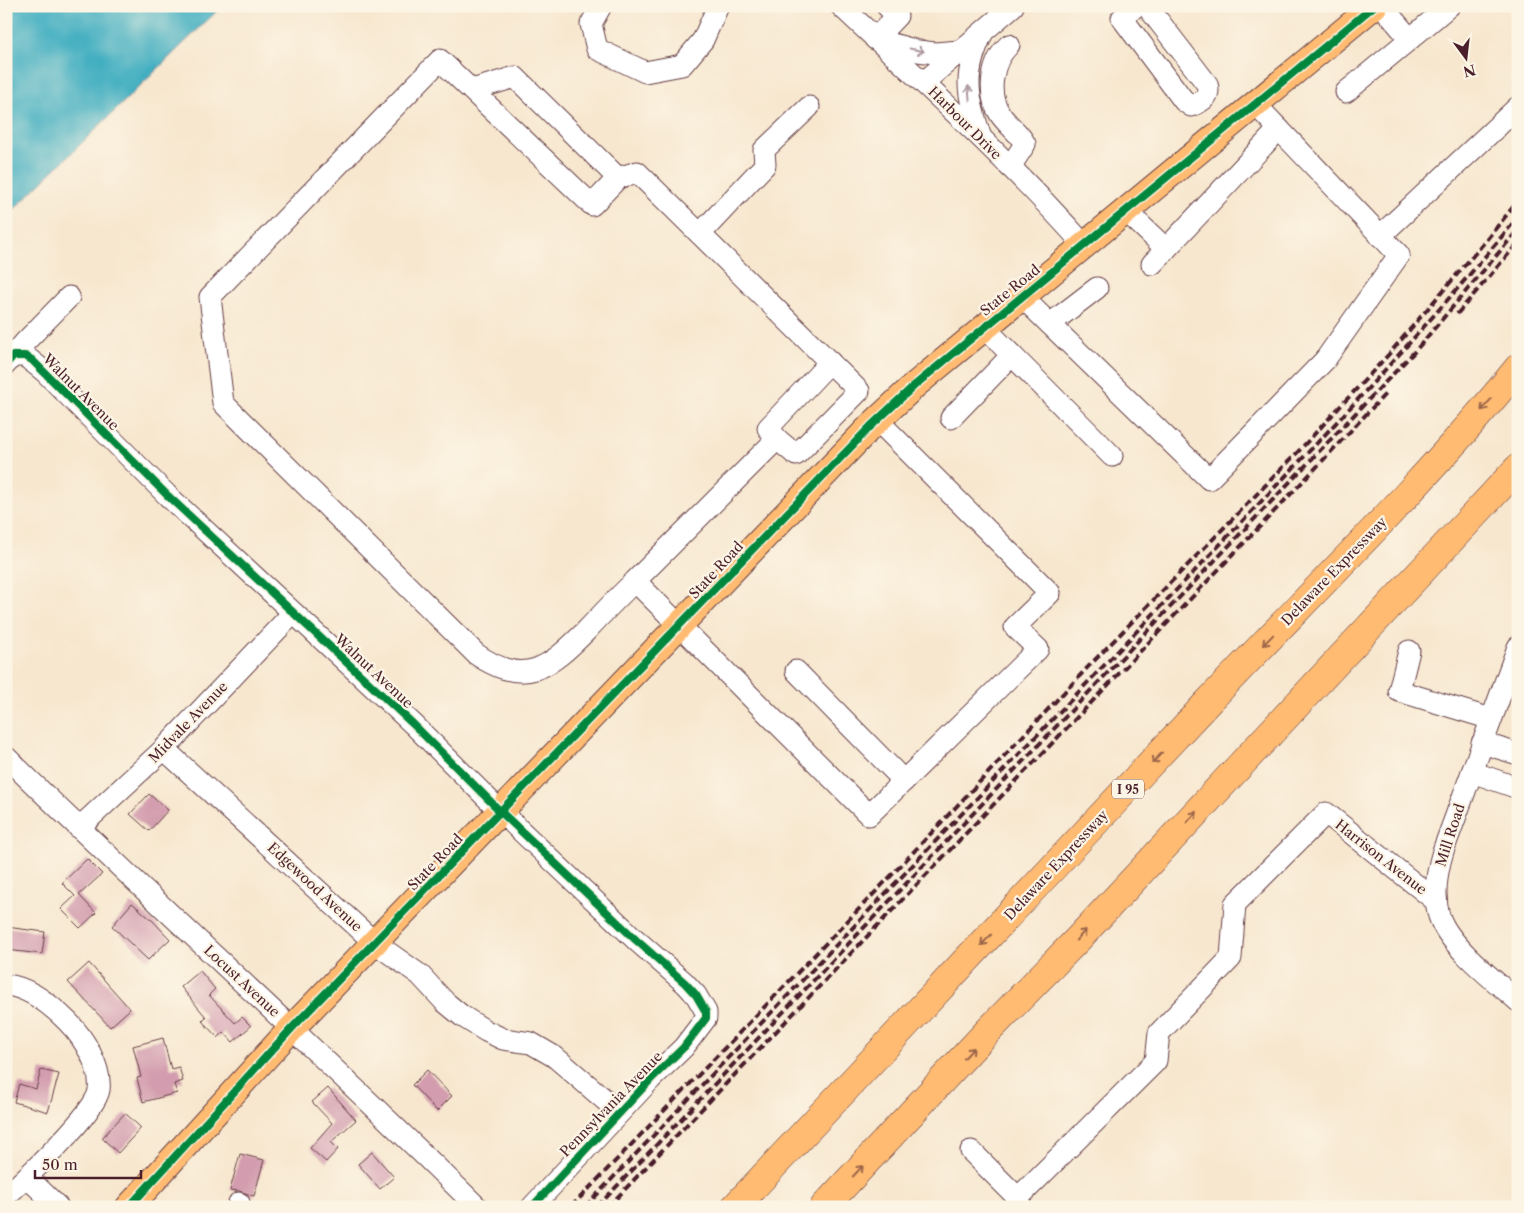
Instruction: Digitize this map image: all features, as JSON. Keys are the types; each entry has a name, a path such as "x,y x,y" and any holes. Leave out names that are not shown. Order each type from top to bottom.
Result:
{"highway":[{"name":"Delaware Expressway","path":"735,1207 1383,519 1518,368"},
{"path":"824,1207 1091,925 1518,468"}],"main road":[{"name":"State Road","path":"129,1207 292,1028 877,420 984,327 1374,6"}],"street":[{"path":"601,6 591,24 597,49 645,72 682,65 703,40 718,6"},
{"name":"Harbour Drive","path":"841,6 924,82 1045,202 1084,245"},
{"path":"888,6 897,16 875,38 918,51 935,53 960,51"},
{"path":"924,82 1013,6"},
{"path":"1136,6 1122,18 1184,101 1191,106 1202,102 1209,90 1207,84 1147,6"},
{"path":"1382,6 1410,39"},
{"path":"1346,92 1449,6"},
{"path":"981,140 968,92 972,60 984,31"},
{"path":"1009,44 999,58 992,86 995,102 1000,113 1021,136 1025,144 1010,167"},
{"path":"777,439 563,654 547,665 529,671 510,671 492,665 469,648 223,403 210,297 440,60 592,205 618,178 637,172 830,362 859,391 796,455 777,439 768,428 830,362"},
{"path":"472,90 515,77 618,178"},
{"path":"1022,296 1209,479 1325,360 1398,255 1256,104"},
{"path":"700,234 765,165 764,150 809,106"},
{"path":"1380,236 1518,107"},
{"path":"1126,211 1159,256 1279,129"},
{"path":"1050,324 1097,288"},
{"path":"10,360 69,296"},
{"path":"984,327 1112,456"},
{"path":"951,418 1012,355"},
{"name":"Walnut Avenue","path":"10,360 25,356 38,366 168,496 414,725 501,812 636,940 685,983 696,995 706,1012 706,1018"},
{"path":"634,581 869,815 1038,649 1016,627 1050,593 877,420"},
{"name":"Midvale Avenue","path":"79,828 164,749 293,613"},
{"name":"Mill Road","path":"1518,647 1439,864 1436,901 1439,916 1450,936 1462,950 1518,1002"},
{"path":"1410,650 1399,691 1491,720"},
{"path":"796,671 904,781"},
{"path":"1482,743 1518,754"},
{"name":"Edgewood Avenue","path":"164,749 375,943 420,975 445,1002 462,1016 503,1039 530,1043 539,1047 555,1057 619,1112"},
{"name":"Locust Avenue","path":"6,756 79,828 381,1112 477,1207"},
{"path":"1472,772 1518,788"},
{"name":"Harrison Avenue","path":"1015,1202 1156,1062 1159,1034 1230,958 1235,904 1326,813 1436,901"},
{"path":"6,985 26,990 61,1015 84,1041 92,1055 99,1077 97,1095 80,1121 27,1178 6,1196"},
{"name":"Pennsylvania Avenue","path":"532,1207 619,1112 684,1047 706,1018"},
{"path":"971,1151 1015,1202"},
{"path":"27,1178 58,1207"}],"water":[{"path":"6,6 222,6 6,217"}],"building":[{"path":"149,794 168,810 149,831 130,814"},
{"path":"87,859 102,874 79,895 96,913 80,928 61,909 75,896 62,883"},
{"path":"132,903 170,939 148,960 112,926"},
{"path":"6,927 45,932 42,954 6,950"},
{"path":"89,963 130,1009 110,1027 68,982"},
{"path":"200,971 215,989 209,995 235,1023 242,1017 251,1026 233,1042 224,1032 218,1038 202,1021 206,1017 181,987"},
{"path":"163,1038 171,1069 179,1067 183,1081 174,1084 177,1093 143,1102 137,1078 141,1077 133,1046"},
{"path":"41,1070 59,1074 48,1112 14,1102 19,1084 36,1089"},
{"path":"427,1070 452,1096 437,1111 412,1085"},
{"path":"328,1088 356,1120 331,1142 338,1149 326,1162 310,1148 332,1123 312,1102"},
{"path":"125,1113 141,1128 118,1153 102,1138"},
{"path":"372,1152 394,1177 380,1189 358,1164"},
{"path":"240,1154 264,1160 254,1196 230,1190"}],"railway":[{"path":"571,1207 887,880 1088,667 1294,456 1389,354 1518,201"},
{"path":"585,1207 1328,431 1438,311 1518,217"},
{"path":"597,1207 1416,350 1518,230"},
{"path":"1457,314 1518,243"},
{"path":"608,1207 1387,392"}],"cycle path":[{"path":"129,1207 292,1028 871,426 915,385 1374,6"},
{"path":"6,364 13,356 25,356 32,360 168,496 414,725 501,812 696,995 706,1012 706,1018 684,1047 651,1079 532,1207"}]}
